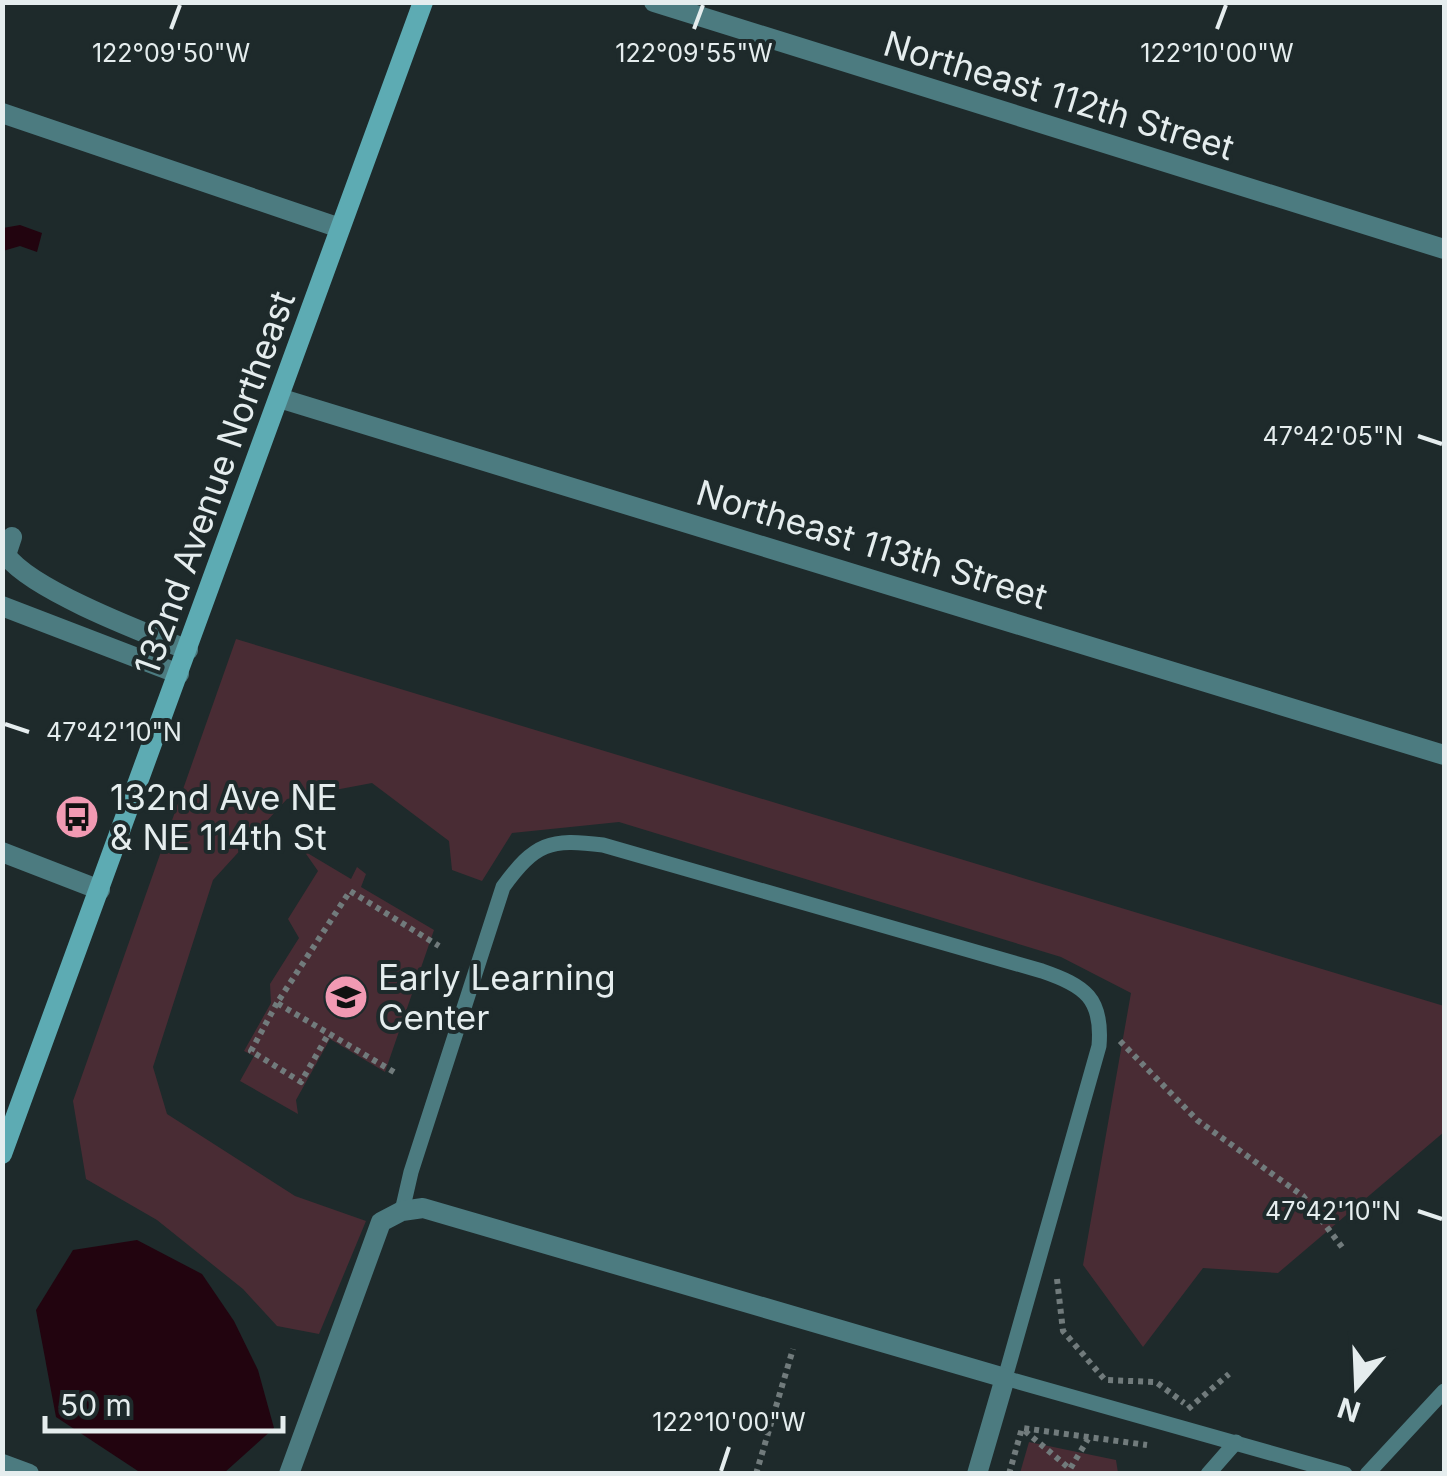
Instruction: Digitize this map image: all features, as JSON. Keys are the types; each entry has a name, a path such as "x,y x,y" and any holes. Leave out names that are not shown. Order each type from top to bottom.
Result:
{"street":[{"name":"132nd Avenue Northeast","path":"2,1154 423,2"},
{"name":"Northeast 112th Street","path":"654,2 1444,249"},
{"path":"2,113 340,228"},
{"name":"Northeast 113th Street","path":"279,398 1444,755"},
{"path":"12,537 6,555 14,566 85,606 188,650"},
{"path":"2,606 179,674"},
{"path":"2,852 100,890"},
{"path":"290,1474 381,1222 402,1211 423,1208 1004,1378 977,1474"},
{"path":"2,1464 30,1474"}],"lane":[{"path":"402,1211 410,1172 503,887 520,864 546,843 566,840 603,845 1072,981 1092,998 1102,1022 1099,1046 1004,1378 1345,1474"},
{"path":"1367,1474 1444,1391"},
{"path":"1208,1474 1236,1442"}],"path":[{"path":"328,1033 301,1082 250,1051 350,891 440,946"},
{"path":"277,1003 394,1072"},
{"path":"1102,1022 1196,1120 1303,1196 1342,1247"},
{"path":"1040,1250 1056,1264 1063,1331 1104,1380 1156,1382 1189,1406"},
{"path":"756,1474 793,1349"},
{"path":"1022,1428 1070,1471 1088,1438"}],"shaded area":[{"path":"20,225 42,233 37,252 20,246 3,251 3,228"},
{"path":"236,639 1444,1006 1444,1132 1278,1273 1203,1268 1143,1347 1083,1265 1131,993 1061,957 619,822 512,833 482,881 452,870 449,841 372,783 287,799 213,880 153,1067 167,1114 295,1196 366,1221 319,1334 277,1326 243,1289 157,1220 86,1179 73,1101"},
{"path":"304,851 351,879 357,867 366,874 361,887 434,930 385,1072 330,1039 296,1100 298,1114 240,1081 254,1056 244,1051 271,1003 270,984 299,938 288,919 318,871"},
{"path":"137,1240 202,1274 234,1321 258,1370 274,1428 224,1473 141,1473 56,1417 36,1310 73,1250"},
{"path":"1029,1442 1116,1460 1118,1473 1020,1473"}],"place":[{"name":"132nd Ave NE & NE 114th St","path":"77,817"},
{"name":"Early Learning Center","path":"346,997"}]}
